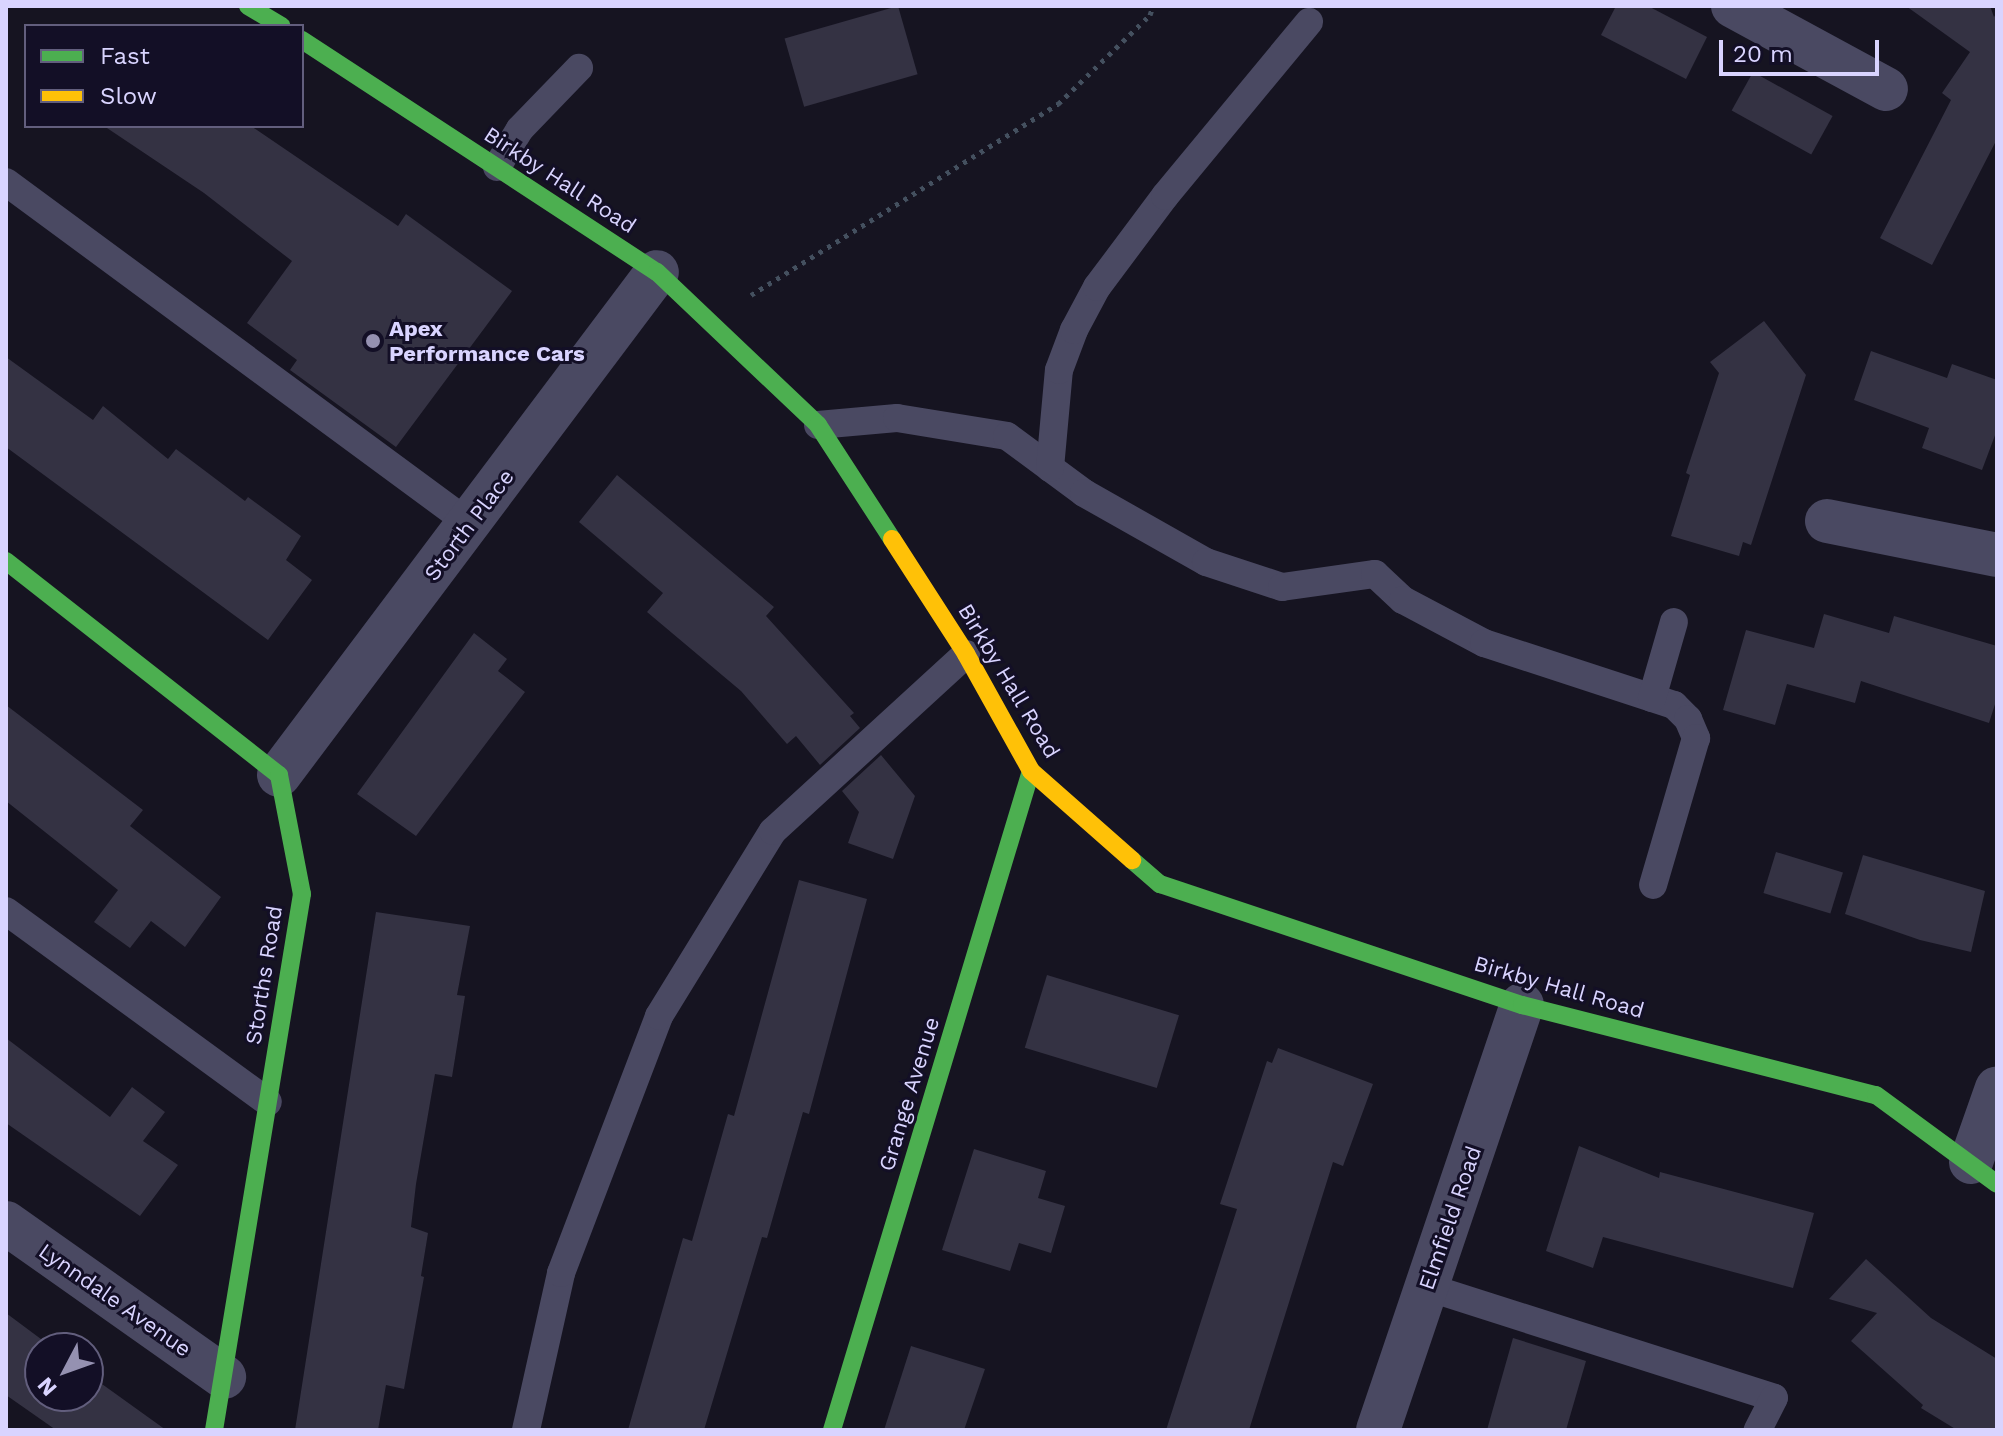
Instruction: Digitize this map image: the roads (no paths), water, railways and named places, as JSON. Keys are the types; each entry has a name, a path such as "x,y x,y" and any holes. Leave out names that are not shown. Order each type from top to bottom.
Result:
{"street":[{"path":"248,6 278,24"},
{"path":"1733,6 1886,89"},
{"name":"Birkby Hall Road","path":"304,41 657,272 818,425 966,654 1031,771 1160,884 1522,1005 1876,1095 1984,1173"},
{"name":"Storth Place","path":"279,775 657,272"},
{"path":"1827,521 1997,555"},
{"path":"6,561 279,775"},
{"name":"Grange Avenue","path":"832,1430 1031,771"},
{"name":"Storths Road","path":"214,1430 302,894 279,775"},
{"name":"Elmfield Road","path":"1378,1430 1522,1005"},
{"path":"1984,1173 1997,1088"},
{"name":"Lynndale Avenue","path":"6,1223 224,1377"}],"lane":[{"path":"1050,468 1059,370 1097,287 1165,196 1309,22"},
{"path":"497,167 520,129 579,68"},
{"path":"6,182 470,524"},
{"path":"818,425 897,418 1007,436 1084,493 1206,562 1282,587 1375,574 1403,600 1484,643 1674,705 1688,719 1696,738 1653,885"},
{"path":"1652,698 1674,622"},
{"path":"526,1430 561,1273 659,1016 773,831 966,654"},
{"path":"6,911 268,1102"},
{"path":"1427,1287 1774,1398 1758,1430"}],"place":[{"name":"Apex Performance Cars","path":"373,341"}]}
